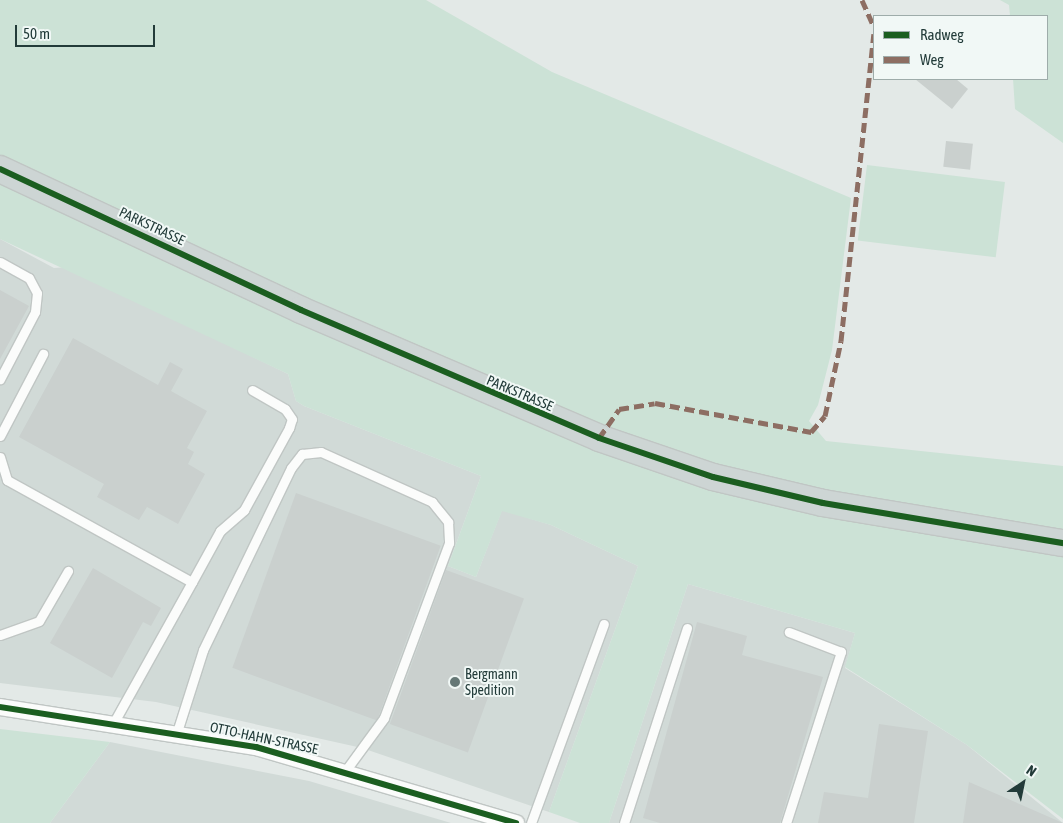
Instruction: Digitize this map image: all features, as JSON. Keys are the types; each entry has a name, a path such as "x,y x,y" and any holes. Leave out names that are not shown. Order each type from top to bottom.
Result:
{"main road":[{"name":"PARKSTRASSE","path":"0,169 301,310 599,438 714,477 823,503 1063,543"}],"street":[{"name":"OTTO-HAHN-STRASSE","path":"0,707 177,732 346,770 494,819 516,823"}],"lane":[{"path":"0,262 28,278 37,293 35,312 0,379"},
{"path":"0,436 43,354"},
{"path":"114,722 220,531 244,510 289,428 292,419 285,408 252,390"},
{"path":"177,732 203,650 291,468 302,454 321,452 432,502 448,522 449,543 384,718 346,770"},
{"path":"0,457 7,480 192,582"},
{"path":"0,635 39,621 68,571"},
{"path":"530,823 604,624"},
{"path":"624,823 687,628"},
{"path":"786,823 841,652 789,632"}],"shaded area":[{"path":"0,239 54,268 68,267 288,374 296,401 304,406 481,476 448,566 476,577 502,510 551,525 638,566 549,812 362,748 156,702 0,683"},
{"path":"688,584 855,633 845,668 967,745 1063,823 609,823"},
{"path":"110,742 309,781 451,823 50,823"}],"green space":[{"path":"0,0 426,0 552,72 851,198 832,350 818,405 809,421 826,441 1063,466 1063,819 967,745 845,667 855,633 688,584 609,823 580,823 549,812 638,566 551,525 502,511 476,577 448,566 481,476 304,406 296,401 288,374 0,239"},
{"path":"1000,0 1063,0 1063,143 1015,109 1013,80 1048,80 1048,15 1010,15 1009,5"},
{"path":"867,165 1005,182 996,257 858,240"},
{"path":"0,729 110,742 50,823 0,823"}],"building":[{"path":"916,80 957,80 968,89 952,109"},
{"path":"946,141 973,144 970,170 943,167"},
{"path":"0,290 29,306 0,359"},
{"path":"73,338 158,385 170,362 183,369 171,391 207,411 187,448 194,452 188,464 205,474 178,524 147,507 139,520 97,497 104,484 19,437"},
{"path":"296,493 441,546 377,720 232,668"},
{"path":"93,568 161,608 151,626 143,622 112,678 50,643"},
{"path":"446,570 524,598 468,752 390,724"},
{"path":"697,622 747,636 742,655 823,677 780,823 660,823 643,818"},
{"path":"879,724 928,731 914,823 818,823 824,792 868,798"},
{"path":"969,782 1063,823 963,823"}],"marked path":[{"path":"862,0 873,25"},
{"path":"599,438 619,409 655,403 811,432 825,416 841,341 873,43"}],"cycle path":[{"path":"0,169 301,310 599,438 713,477 823,503 1063,543"},
{"path":"0,707 256,747 516,823"}],"place":[{"name":"Bergmann Spedition","path":"455,682"}]}
